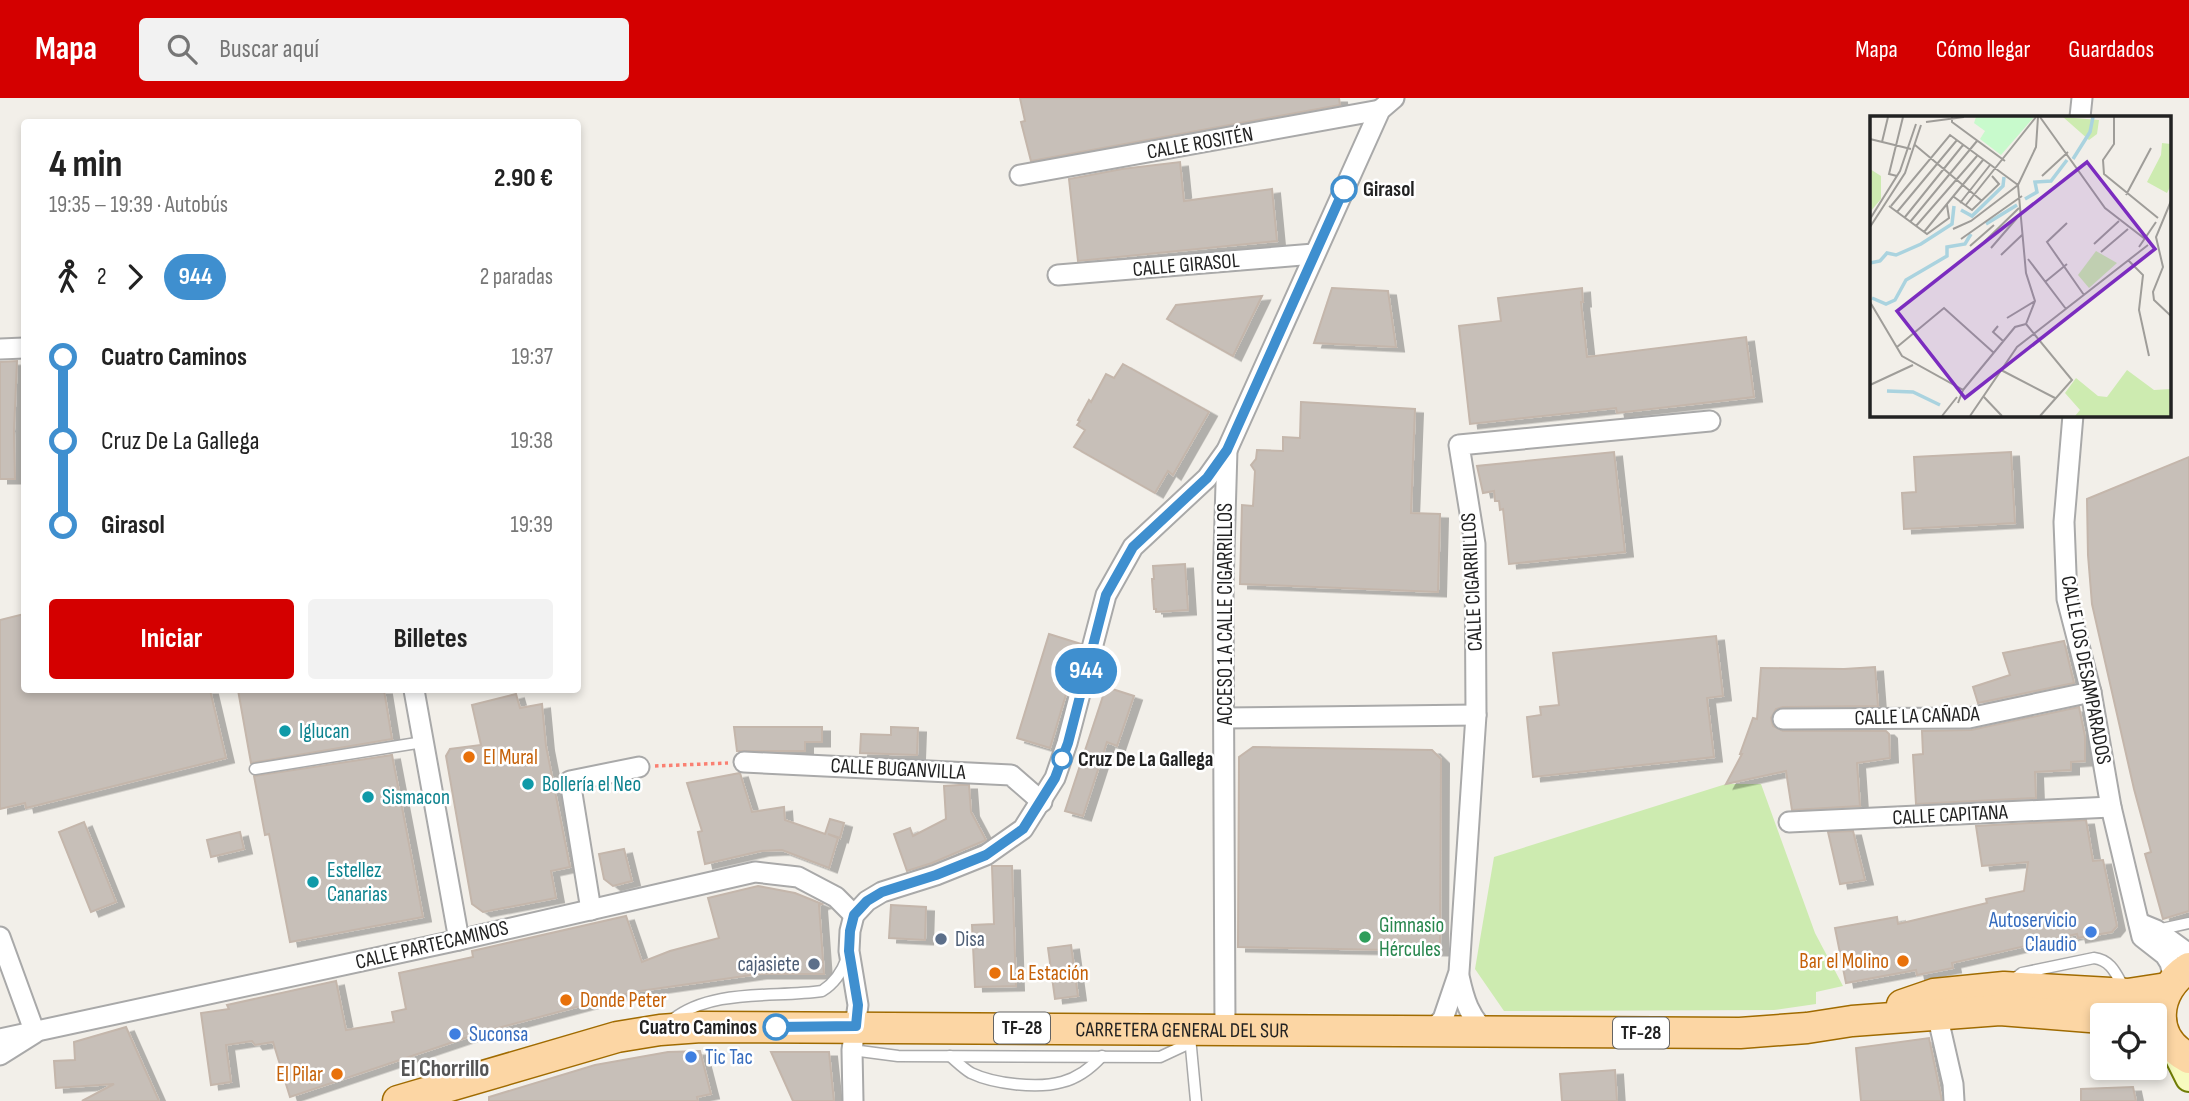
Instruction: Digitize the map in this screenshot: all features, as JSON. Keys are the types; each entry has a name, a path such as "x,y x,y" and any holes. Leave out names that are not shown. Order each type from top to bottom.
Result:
{"main road":[{"name":"CARRETERA GENERAL DEL SUR","path":"1852,1021 1934,994 2004,987 2128,994 2180,972"},
{"path":"2180,972 2161,1010 2170,1041 2189,1078"},
{"name":"CARRETERA GENERAL DEL SUR","path":"410,1099 617,1037 701,1027 854,1038 1190,1036 1225,1030 1740,1034 1852,1021 2000,1010 2090,1017"}],"street":[{"path":"2080,116 2082,98"},
{"path":"853,1101 854,1038 858,1005 849,951 854,915 867,901 882,892 986,855 1023,829 1042,802 1055,778 1068,743 1106,595 1133,547 1207,478 1227,450 1314,254 1387,104"},
{"name":"CALLE ROSITÉN","path":"1020,175 1387,104"},
{"name":"CALLE GIRASOL","path":"1058,275 1314,254"},
{"path":"0,349 21,348"},
{"name":"CALLE LOS DESAMPARADOS","path":"2073,416 2064,522 2067,599 2091,692 2111,807 2148,926 2142,937 2165,955 2180,972"},
{"name":"CALLE CIGARRILLOS","path":"1458,972 1476,715 1475,544 1460,445 1710,421"},
{"name":"ACCESO 1 A CALLE CIGARRILLOS","path":"1225,1030 1223,586 1227,450"},
{"name":"CALLE LA CAÑADA","path":"1783,719 1969,718 2091,692"},
{"path":"415,693 459,940"},
{"path":"1224,718 1476,715"},
{"name":"CALLE BUGANVILLA","path":"744,762 1011,775 1042,802"},
{"path":"591,910 570,781 639,767"},
{"name":"CALLE CAPITANA","path":"1789,822 2111,807"},
{"name":"CALLE PARTECAMINOS","path":"0,1039 459,940 755,872 798,877 836,897 854,915"},
{"path":"2148,926 2180,972"},
{"path":"0,937 35,1033 0,1055"},
{"path":"1429,1033 1443,1019 1458,972"},
{"path":"1458,972 1466,1005 1477,1024 1487,1033"},
{"path":"1937,1014 1953,1084 1954,1101"}],"lane":[{"path":"255,769 423,742"},
{"path":"2148,926 2189,923"},
{"path":"660,1030 684,1010 732,997 822,991 832,985 839,975 849,951"},
{"path":"854,1038 898,1056 1160,1056 1190,1036 1196,1101"},
{"path":"950,1056 970,1073 999,1082 1030,1084 1061,1083 1090,1070 1102,1056"}],"path":[{"path":"639,767 744,762"}],"green space":[{"path":"1726,784 1761,784 1815,933 1843,986 1816,992 1816,1004 1774,1010 1504,1011 1475,969 1494,857"}],"building":[{"path":"1020,98 1339,98 1340,105 1031,161 1021,122 1025,121"},
{"path":"1180,162 1184,201 1272,189 1277,241 1078,261 1069,179"},
{"path":"1332,288 1388,291 1396,347 1314,343"},
{"path":"1582,288 1587,357 1746,337 1754,397 1617,413 1616,408 1470,424 1459,326 1501,321 1498,298"},
{"path":"1262,296 1233,356 1167,319 1176,305"},
{"path":"17,361 15,479 0,479 0,362"},
{"path":"1123,364 1209,412 1173,475 1168,471 1155,493 1074,447 1085,430 1077,425 1089,400 1091,402 1106,374 1114,378"},
{"path":"1301,402 1415,409 1411,513 1440,514 1438,592 1240,584 1242,505 1253,506 1255,471 1251,465 1256,459 1257,450 1283,451 1283,437 1300,438"},
{"path":"1614,452 1625,552 1509,564 1503,509 1500,510 1499,501 1495,501 1494,491 1483,493 1477,466"},
{"path":"2011,452 2015,523 1904,529 1902,493 1916,492 1914,457"},
{"path":"2189,457 2189,911 2163,919 2145,854 2151,852 2092,604 2087,499"},
{"path":"1185,564 1188,610 1156,612 1153,566"},
{"path":"21,615 21,693 211,693 226,758 26,808 25,803 0,809 0,620"},
{"path":"1049,634 1081,644 1050,748 1017,738"},
{"path":"1716,636 1723,696 1707,698 1714,757 1533,777 1527,717 1541,715 1540,707 1559,705 1553,653"},
{"path":"2064,641 2074,683 1978,703 1973,687 2010,675 2003,653"},
{"path":"1875,667 1878,706 1783,707 1776,709 1771,718 1773,726 1783,731 1886,731 1889,734 1890,758 1857,763 1860,806 1792,810 1786,771 1726,784 1742,754 1753,718 1757,719 1761,668"},
{"path":"1106,687 1134,696 1117,746 1107,742 1083,816 1065,811"},
{"path":"239,693 384,693 392,739 251,763"},
{"path":"516,694 520,708 542,704 546,746 570,867 551,871 556,898 483,912 472,904 446,756 450,749 481,745 472,705"},
{"path":"2079,707 2085,736 2085,761 2071,762 2071,770 2035,772 2036,798 1916,804 1913,755 1923,754 1922,731 1971,730"},
{"path":"734,727 822,727 822,742 805,742 805,751 737,751"},
{"path":"891,727 918,728 917,755 860,753 861,734 891,735"},
{"path":"1253,747 1432,750 1441,759 1440,951 1238,947 1239,757"},
{"path":"392,755 423,917 290,942 269,834 265,835 254,776"},
{"path":"740,773 752,812 784,807 785,820 825,834 830,819 844,823 840,838 828,834 838,838 829,868 782,850 761,851 705,864 698,832 702,831 687,783"},
{"path":"969,785 971,812 986,840 907,871 894,834 910,828 913,836 946,819 944,786"},
{"path":"2086,820 2093,861 2103,860 2117,926 2112,932 2078,938 2077,934 1952,963 1953,968 1917,975 1916,970 1846,983 1835,928 1897,917 1898,924 1987,903 1986,899 2024,891 2028,862 1982,866 1976,826"},
{"path":"84,822 116,902 91,912 59,832"},
{"path":"1853,831 1865,880 1840,884 1828,832"},
{"path":"240,832 244,849 211,857 207,840"},
{"path":"624,849 632,881 613,886 604,879 599,854"},
{"path":"992,866 1012,866 1016,986 975,987 972,925 994,924"},
{"path":"758,886 795,893 822,904 819,905 824,974 759,974 633,992 483,1032 290,1097 273,1042 255,1045 252,1041 226,1045 231,1082 211,1085 201,1013 229,1009 227,1005 336,981 346,1030 394,1022 392,1012 406,1009 399,973 473,957 472,951 626,916 642,962 670,951 719,938 708,898"},
{"path":"891,905 926,907 925,940 889,938"},
{"path":"1071,945 1078,996 1055,999 1048,948"},
{"path":"126,1027 159,1101 82,1101 114,1084 56,1088 54,1061 75,1060 74,1042"},
{"path":"1929,1038 1942,1101 1861,1101 1856,1048"},
{"path":"700,1051 711,1094 697,1097 698,1101 489,1101 489,1097 595,1065 668,1052"},
{"path":"771,1052 829,1052 834,1101 793,1101"},
{"path":"1615,1070 1617,1101 1562,1101 1560,1074"},
{"path":"2133,1087 2136,1101 2081,1101 2081,1089"}],"bus line":[{"name":"944","path":"776,1027 856,1026 858,1005 849,951 854,915 867,901 882,892 986,855 1023,829 1042,802 1055,778 1068,743 1106,595 1133,547 1207,478 1227,450 1344,189"}],"place":[{"name":"Girasol","path":"1344,189"},
{"name":"Iglucan","path":"285,731"},
{"name":"El Mural","path":"469,757"},
{"name":"Cruz De La Gallega","path":"1062,759"},
{"name":"Bollería el Neo","path":"528,784"},
{"name":"Sismacon","path":"368,797"},
{"name":"Estellez Canarias","path":"313,882"},
{"name":"Autoservicio Claudio","path":"2091,932"},
{"name":"Gimnasio Hércules","path":"1365,937"},
{"name":"Disa","path":"941,939"},
{"name":"Bar el Molino","path":"1903,961"},
{"name":"cajasiete","path":"814,964"},
{"name":"La Estación","path":"995,973"},
{"name":"Donde Peter","path":"566,1000"},
{"name":"Cuatro Caminos","path":"776,1027"},
{"name":"Suconsa","path":"455,1034"},
{"name":"Tic Tac","path":"691,1057"},
{"name":"El Pilar","path":"337,1074"}],"district":[{"name":"El Chorrillo","path":"445,1069"}]}
